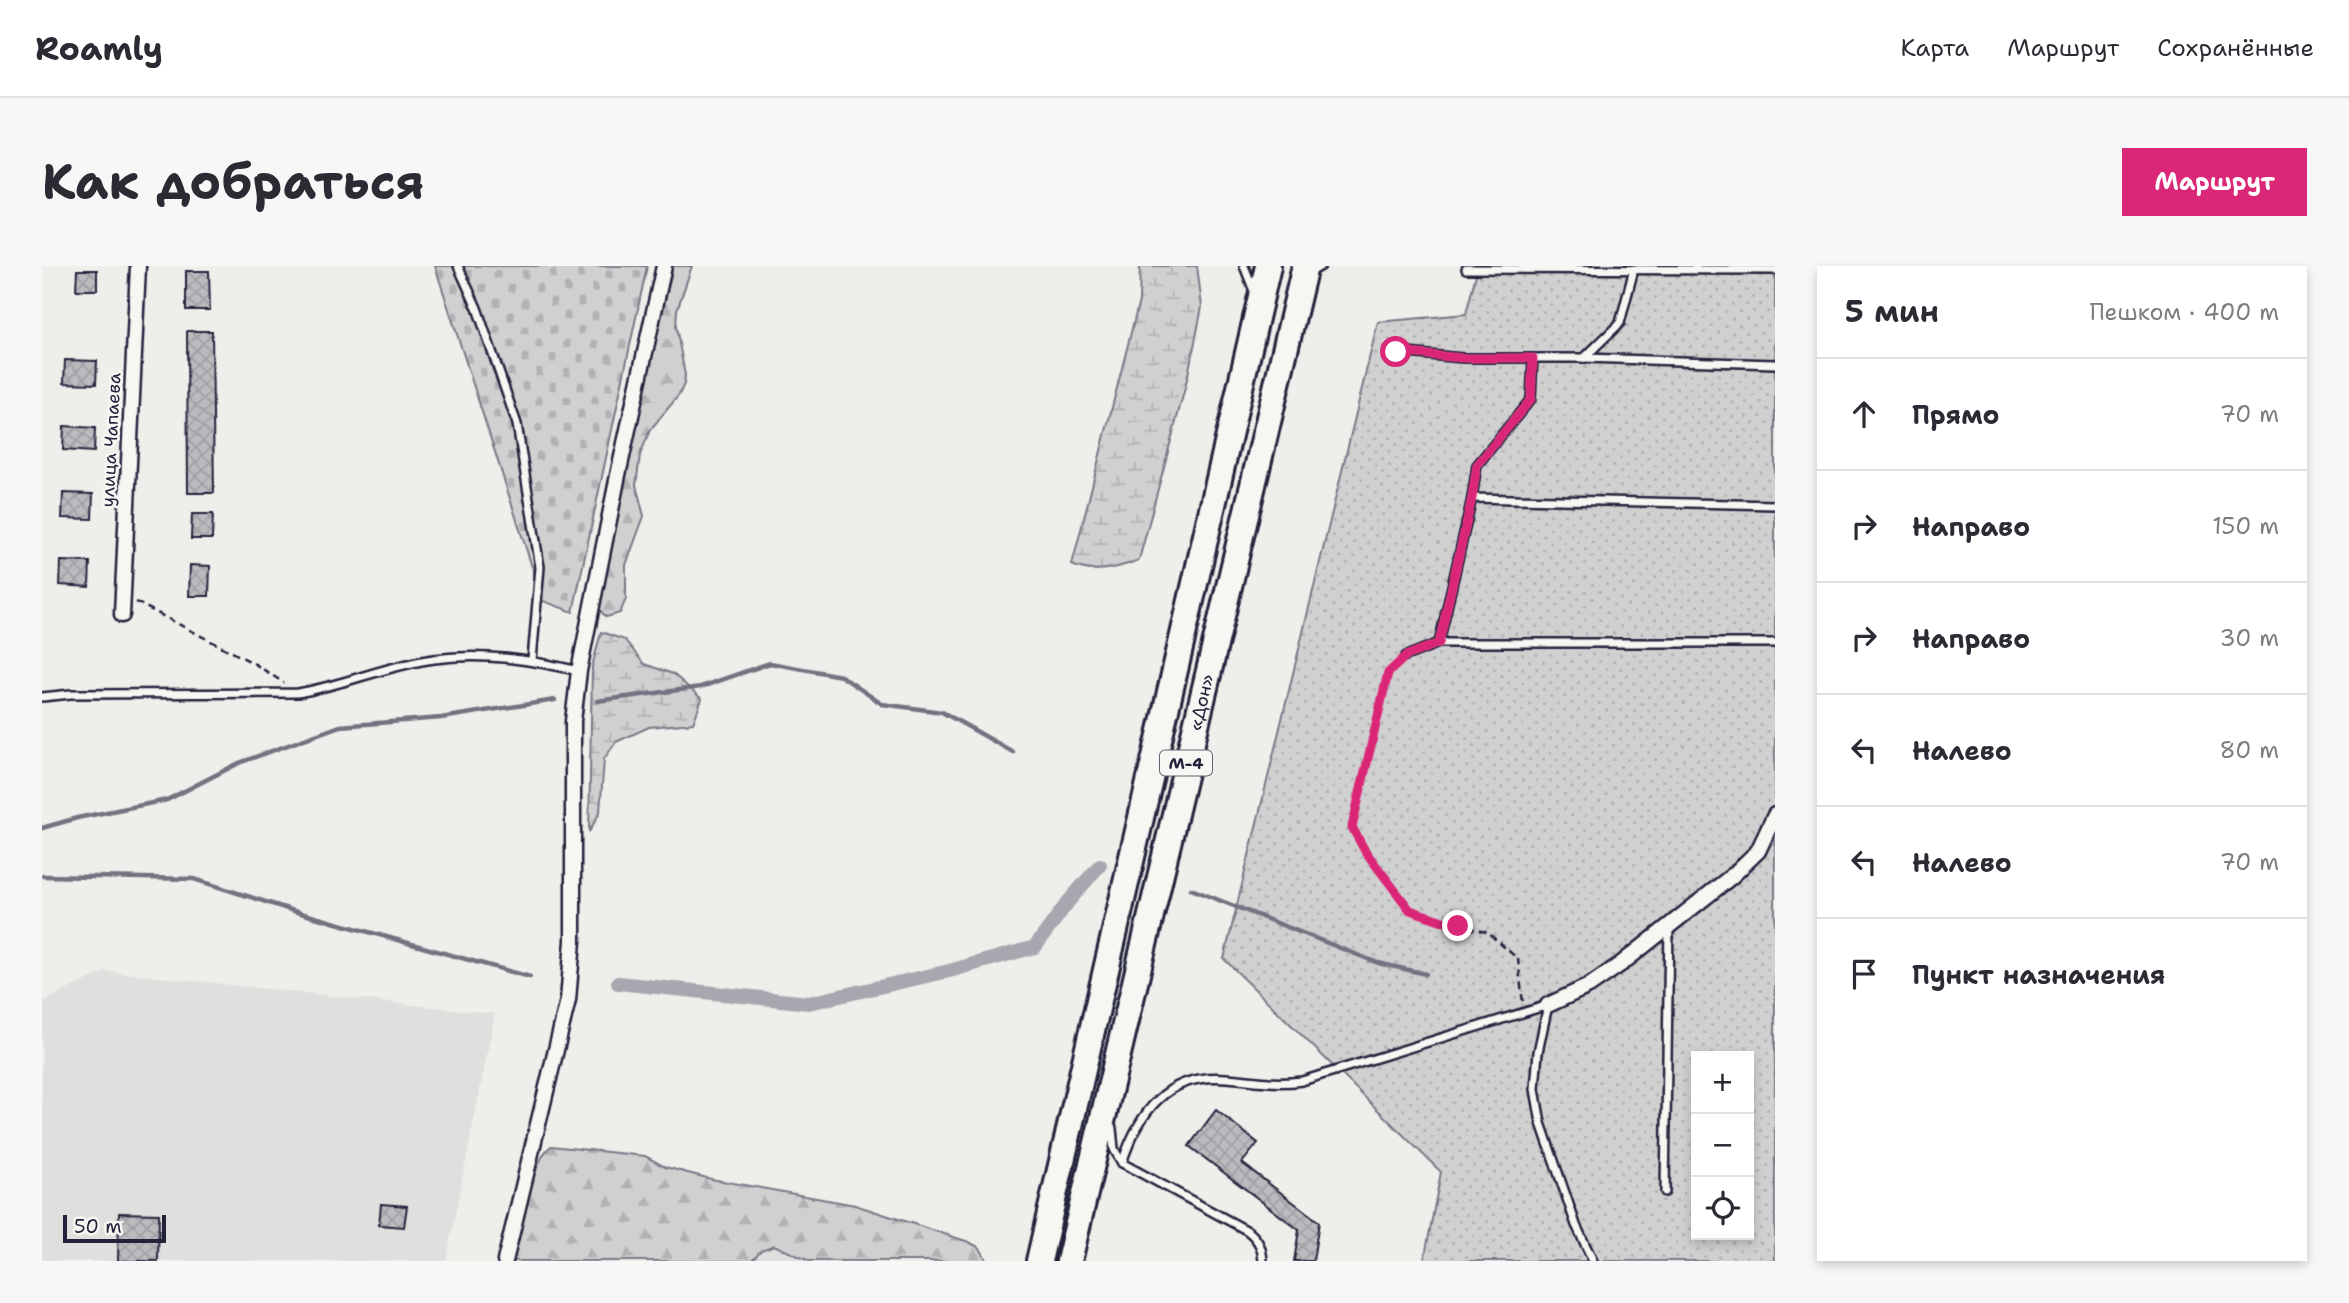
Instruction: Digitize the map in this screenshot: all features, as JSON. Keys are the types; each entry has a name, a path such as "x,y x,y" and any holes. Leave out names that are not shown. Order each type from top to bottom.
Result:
{"highway":[{"name":"«Дон»","path":"1039,1261 1268,266"},
{"name":"«Дон»","path":"1069,1261 1309,270"}],"street":[{"name":"улица Чапаева","path":"122,615 138,266"},
{"path":"505,1261 568,1000 573,941 573,721 579,671 664,266"},
{"path":"1548,1006 1589,986 1621,964 1732,876 1758,851 1775,815"}],"lane":[{"path":"458,266 477,308 517,424 540,567 532,660"},
{"path":"1244,266 1260,302"},
{"path":"1466,269 1775,270"},
{"path":"1584,358 1620,323 1634,269"},
{"path":"1396,352 1463,358 1584,358 1775,364"},
{"path":"1439,643 1477,465 1531,399 1533,358"},
{"path":"1472,498 1775,505"},
{"path":"1406,656 1439,643 1775,643"},
{"path":"42,697 71,694 298,693 323,689 432,659 461,656 532,660 579,671"},
{"path":"1665,1192 1669,925"},
{"path":"1122,1163 1131,1136 1144,1114 1161,1095 1182,1084 1223,1078 1277,1084 1302,1081 1548,1006 1538,1052 1535,1089 1541,1123 1572,1212 1593,1261"},
{"path":"1113,1071 1111,1137 1122,1163 1248,1231 1262,1249 1263,1261"}],"path":[{"path":"124,587 135,602 255,664 298,693"},
{"path":"1406,656 1388,673 1352,827 1365,851 1410,910 1487,933 1518,959 1524,1013"}],"shaded area":[{"path":"106,971 495,1014 446,1261 42,1261 42,1002"},
{"path":"746,1227 822,1261 739,1261"}],"green space":[{"path":"435,266 647,266 573,612 543,601"},
{"path":"670,266 692,266 677,310 676,327 685,375 684,384 679,395 650,430 640,455 636,485 644,516 626,565 626,599 620,613 606,617 597,607"},
{"path":"1140,266 1197,266 1202,307 1185,388 1139,560 1115,568 1089,570 1072,565 1139,301"},
{"path":"1478,266 1775,266 1775,1261 1424,1261 1441,1172 1224,959 1378,322 1466,314"},
{"path":"601,632 625,640 644,664 673,674 702,699 693,723 649,727 616,742 604,759 600,812 589,832 592,667"},
{"path":"551,1146 645,1156 665,1167 711,1179 855,1205 969,1242 980,1248 987,1261 809,1261 774,1245 761,1250 751,1261 513,1261 532,1182 544,1154"}],"building":[{"path":"77,270 97,270 97,290 76,290"},
{"path":"186,271 209,271 210,310 186,310"},
{"path":"187,331 212,331 214,493 188,493"},
{"path":"65,360 97,361 96,384 64,383"},
{"path":"64,426 95,428 94,452 63,450"},
{"path":"63,493 93,494 92,519 62,518"},
{"path":"192,514 213,514 212,539 191,539"},
{"path":"61,561 90,562 89,587 60,585"},
{"path":"190,565 210,566 209,596 189,596"},
{"path":"1216,1110 1258,1143 1242,1163 1319,1222 1313,1261 1294,1261 1299,1230 1189,1146"},
{"path":"381,1204 407,1206 404,1227 379,1225"},
{"path":"119,1213 159,1214 158,1261 118,1261"}],"waterway":[{"path":"597,701 701,687 770,663 841,676 882,704 942,712 1013,752"},
{"path":"42,828 77,818 167,800 239,763 340,726 441,718 555,700"},
{"path":"618,983 809,1003 949,971 1035,947 1100,865"},
{"path":"43,876 194,879 297,912 530,977"},
{"path":"1191,889 1378,963 1426,974"}],"route":[{"path":"1396,352 1463,358 1533,358 1531,399 1477,465 1439,643 1406,656 1388,673 1352,827 1365,851 1410,910 1458,926"}]}
